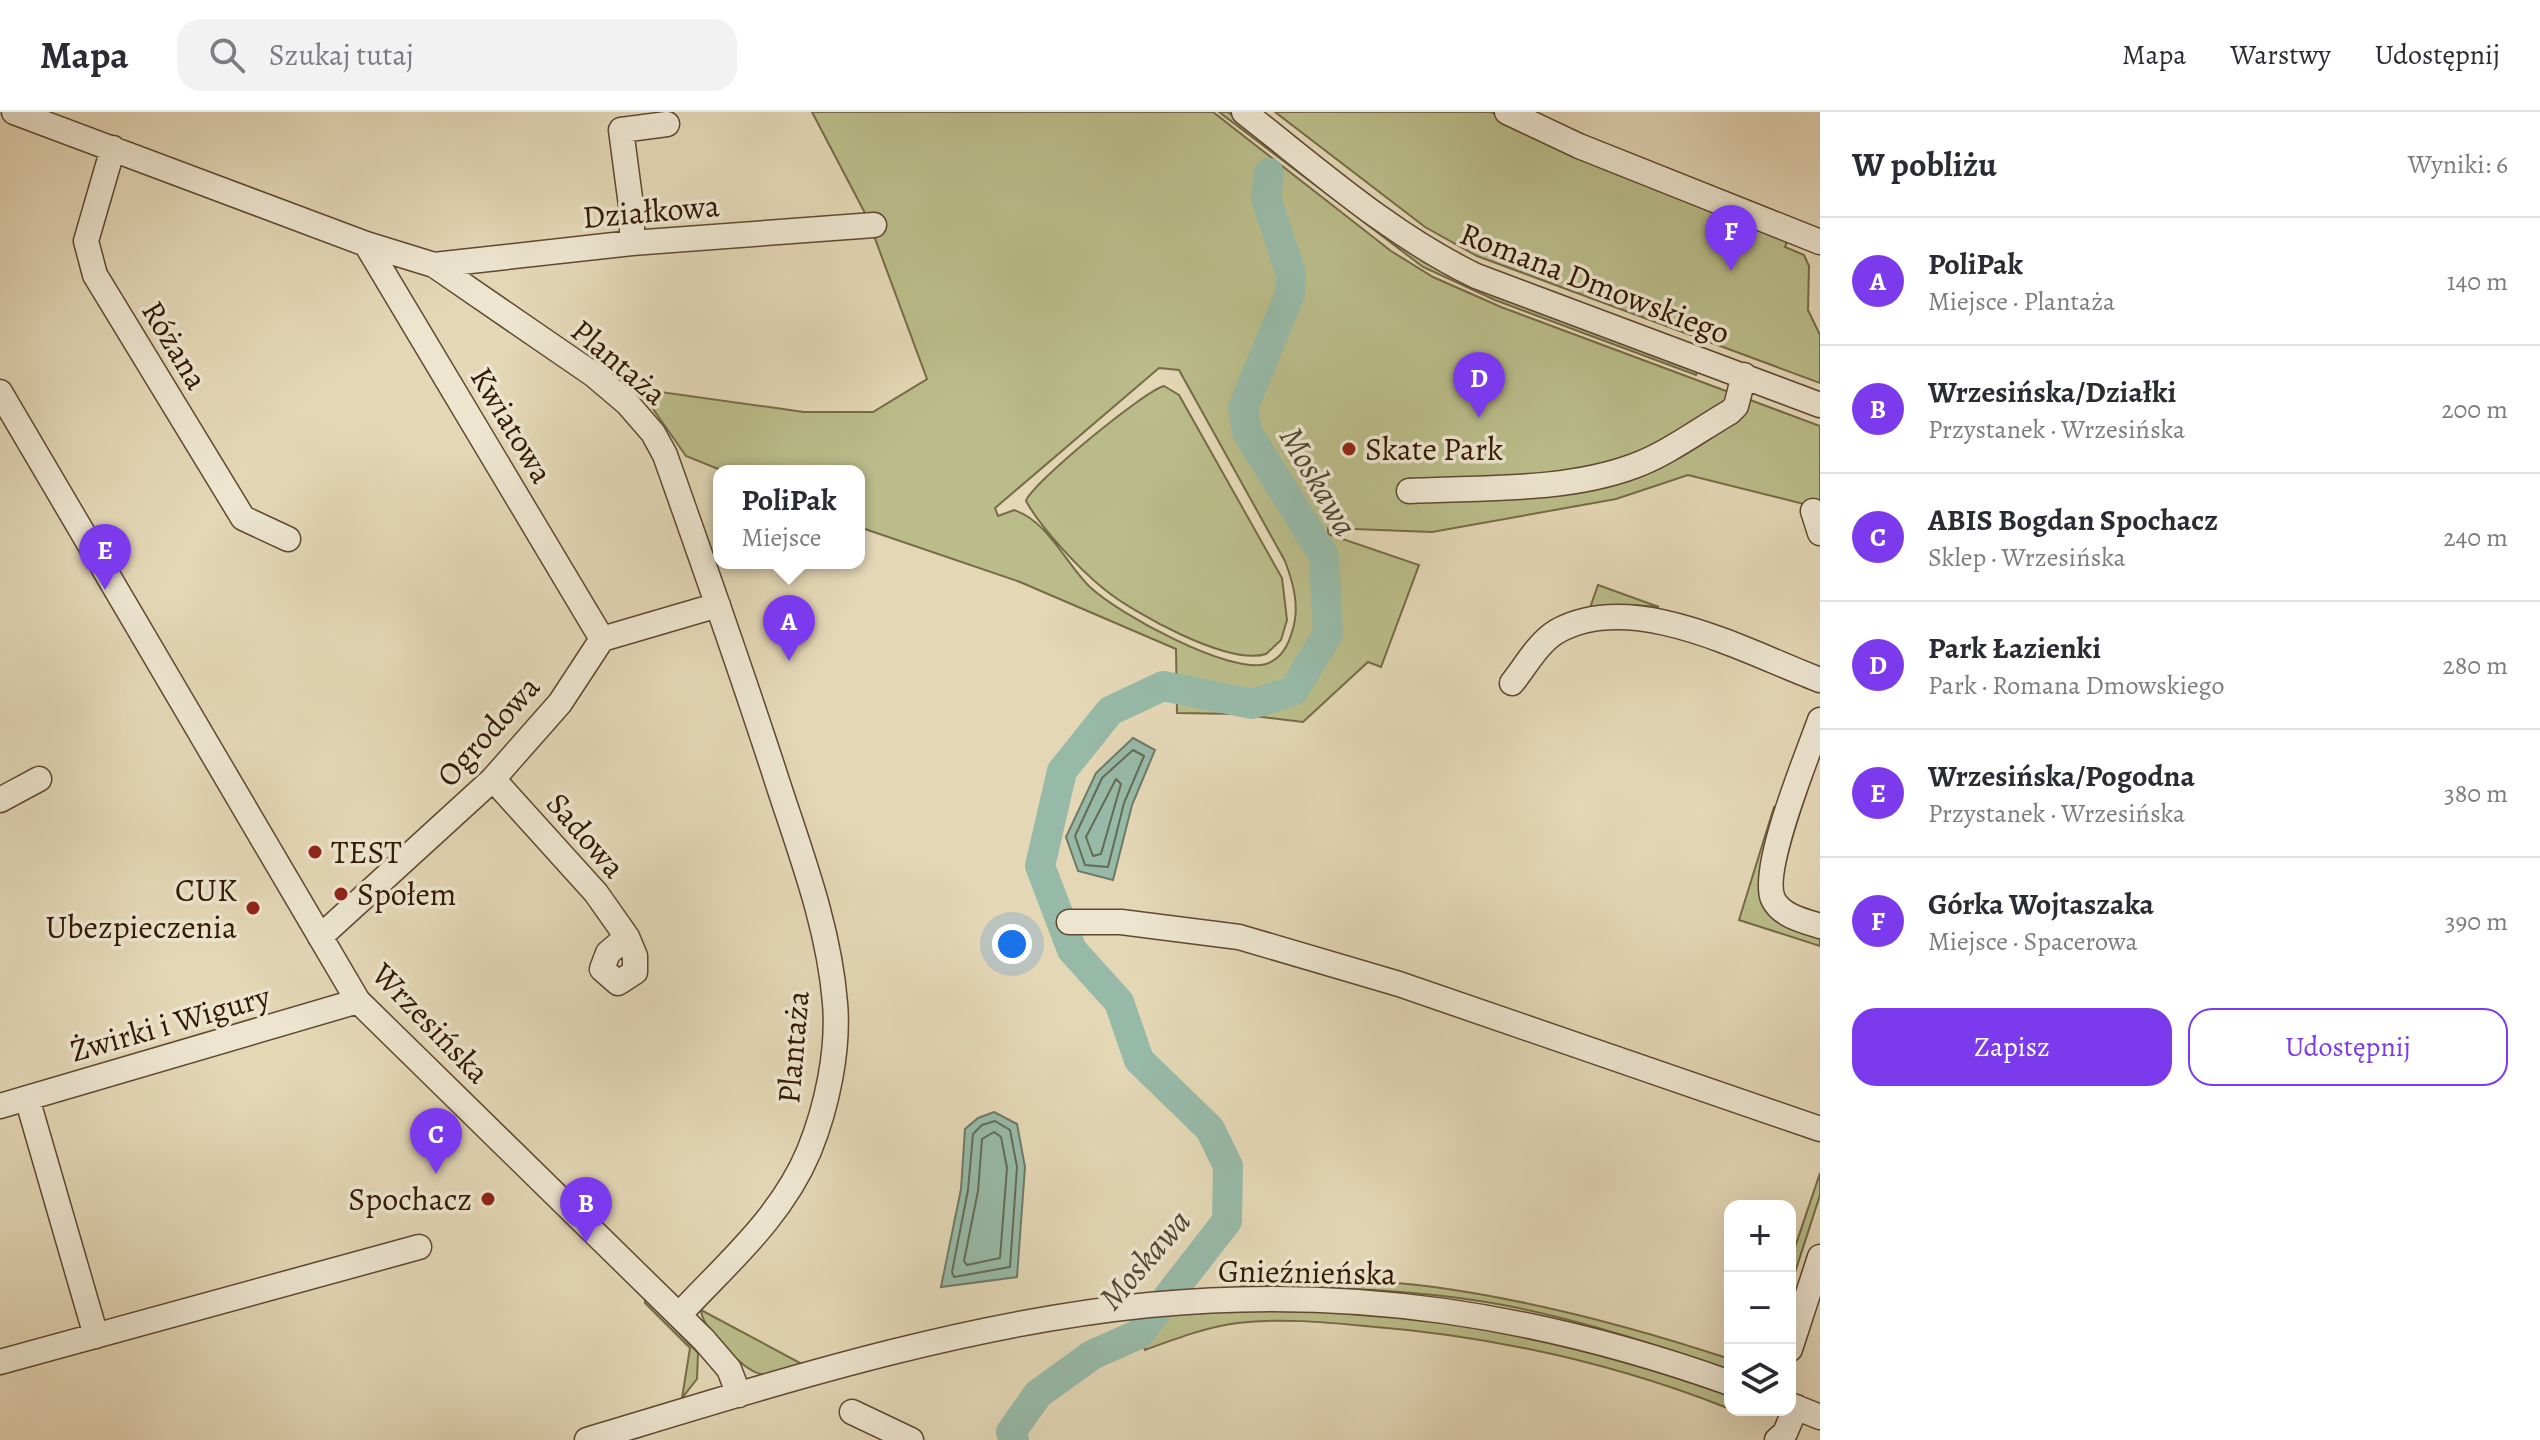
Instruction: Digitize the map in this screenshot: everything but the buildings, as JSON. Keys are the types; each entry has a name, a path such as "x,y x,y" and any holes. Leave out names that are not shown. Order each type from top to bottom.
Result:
{"street":[{"name":"Plantaża","path":"14,112 366,244 434,265 594,375 627,403 653,433 665,455 718,605 819,909 835,1005 826,1100 810,1150 789,1192 759,1234 679,1315"},
{"name":"Romana Dmowskiego","path":"1244,112 1404,236 1440,259 1476,276 1820,405"},
{"path":"1507,112 1579,146 1820,242"},
{"path":"632,243 632,213 621,130 667,124"},
{"name":"Różana","path":"113,148 86,241 95,275 243,518 288,539"},
{"name":"Działkowa","path":"434,265 632,243 874,225"},
{"name":"Kwiatowa","path":"366,244 602,639"},
{"path":"1409,491 1547,484 1592,478 1635,466 1730,412 1736,406 1744,375"},
{"name":"Wrzesińska","path":"0,392 358,1001 679,1315 722,1360 739,1395"},
{"path":"602,639 718,605"},
{"path":"1512,683 1554,633 1583,621 1634,615 1691,630 1820,680"},
{"name":"Ogrodowa","path":"320,937 493,779 560,703 602,639"},
{"path":"1820,720 1787,815 1769,881 1774,901 1791,917 1820,926"},
{"path":"0,800 39,779"},
{"name":"Sadowa","path":"493,779 596,893 627,937"},
{"path":"1069,922 1121,922 1239,937 1399,984 1820,1129"},
{"name":"Żwirki i Wigury","path":"0,1106 358,1001"},
{"path":"27,1098 96,1336"},
{"path":"0,1362 419,1247"},
{"path":"1792,1344 1820,1257"},
{"name":"Gnieźnieńska","path":"587,1440 739,1395 952,1340 1031,1323 1150,1305 1265,1298 1335,1300 1458,1312 1597,1339 1724,1381"},
{"path":"1796,1407 1820,1417"},
{"path":"852,1412 911,1440"},
{"path":"1777,1440 1785,1433 1790,1416"}],"shaded area":[{"path":"812,112 1213,112 1391,251 1433,277 1501,307 1820,426 1820,508 1688,475 1616,499 1432,532 1328,528 1328,534 1419,565 1381,667 1368,662 1303,722 1238,714 1177,713 1176,649 1020,582 865,529 865,465 713,467 686,456 644,396 647,390 804,412 873,412 927,379 867,217","holes":["1159,368 1179,370 1285,561 1296,605 1292,632 1276,659 1266,664 1249,665 1202,651 1124,612 1081,578 1037,523 1014,510 998,516 995,508"]},
{"path":"1219,112 1228,112 1369,223 1429,263 1460,280 1698,370 1696,375 1495,300 1423,267"},
{"path":"1275,112 1491,112 1538,136 1788,239 1785,247 1804,255 1809,266 1808,310 1820,335 1820,383 1477,256 1425,227"},
{"path":"1164,386 1179,395 1282,578 1287,620 1281,640 1266,654 1250,656 1206,645 1136,611 1094,581 1072,559 1026,501 1089,439"},
{"path":"1598,585 1659,607 1590,608"},
{"path":"1774,807 1781,809 1761,881 1820,934 1820,946 1739,920"},
{"path":"1820,1173 1820,1195 1796,1269 1796,1244"},
{"path":"1245,1275 1411,1284 1472,1293 1584,1316 1694,1347 1724,1357 1724,1368 1620,1334 1475,1300 1341,1288 1241,1285"},
{"path":"645,1298 698,1353 697,1379 682,1398 690,1348 645,1303"},
{"path":"1334,1308 1542,1335 1724,1391 1724,1407 1641,1378 1551,1354 1412,1331 1317,1322 1254,1322 1202,1330 1145,1350 1134,1315 1168,1311"},
{"path":"701,1310 803,1366 771,1375 752,1371 715,1337"}],"water":[{"path":"1133,738 1155,750 1132,805 1113,880 1078,871 1066,837 1096,773"},
{"path":"994,1112 1017,1124 1025,1167 1017,1277 941,1287 961,1189 965,1129 978,1118"}],"waterway":[{"name":"Moskawa","path":"1014,1440 1011,1432 1038,1394 1092,1355 1139,1334 1227,1221 1228,1166 1210,1129 1139,1060 1119,1002 1072,950 1040,866 1062,771 1110,711 1163,686 1252,704 1293,691 1328,634 1324,556 1247,432 1243,408 1290,294 1291,274 1266,198 1269,173"}],"place":[{"name":"Górka Wojtaszaka","path":"1731,271"},
{"name":"Park Łazienki","path":"1479,418"},
{"name":"Skate Park","path":"1349,449"},
{"name":"Wrzesińska/Pogodna","path":"105,590"},
{"name":"PoliPak","path":"789,661"},
{"name":"TEST","path":"315,852"},
{"name":"Społem","path":"341,894"},
{"name":"CUK Ubezpieczenia","path":"253,908"},
{"name":"ABIS Bogdan Spochacz","path":"436,1174"},
{"name":"Spochacz","path":"488,1199"},
{"name":"Wrzesińska/Działki","path":"586,1243"}]}
